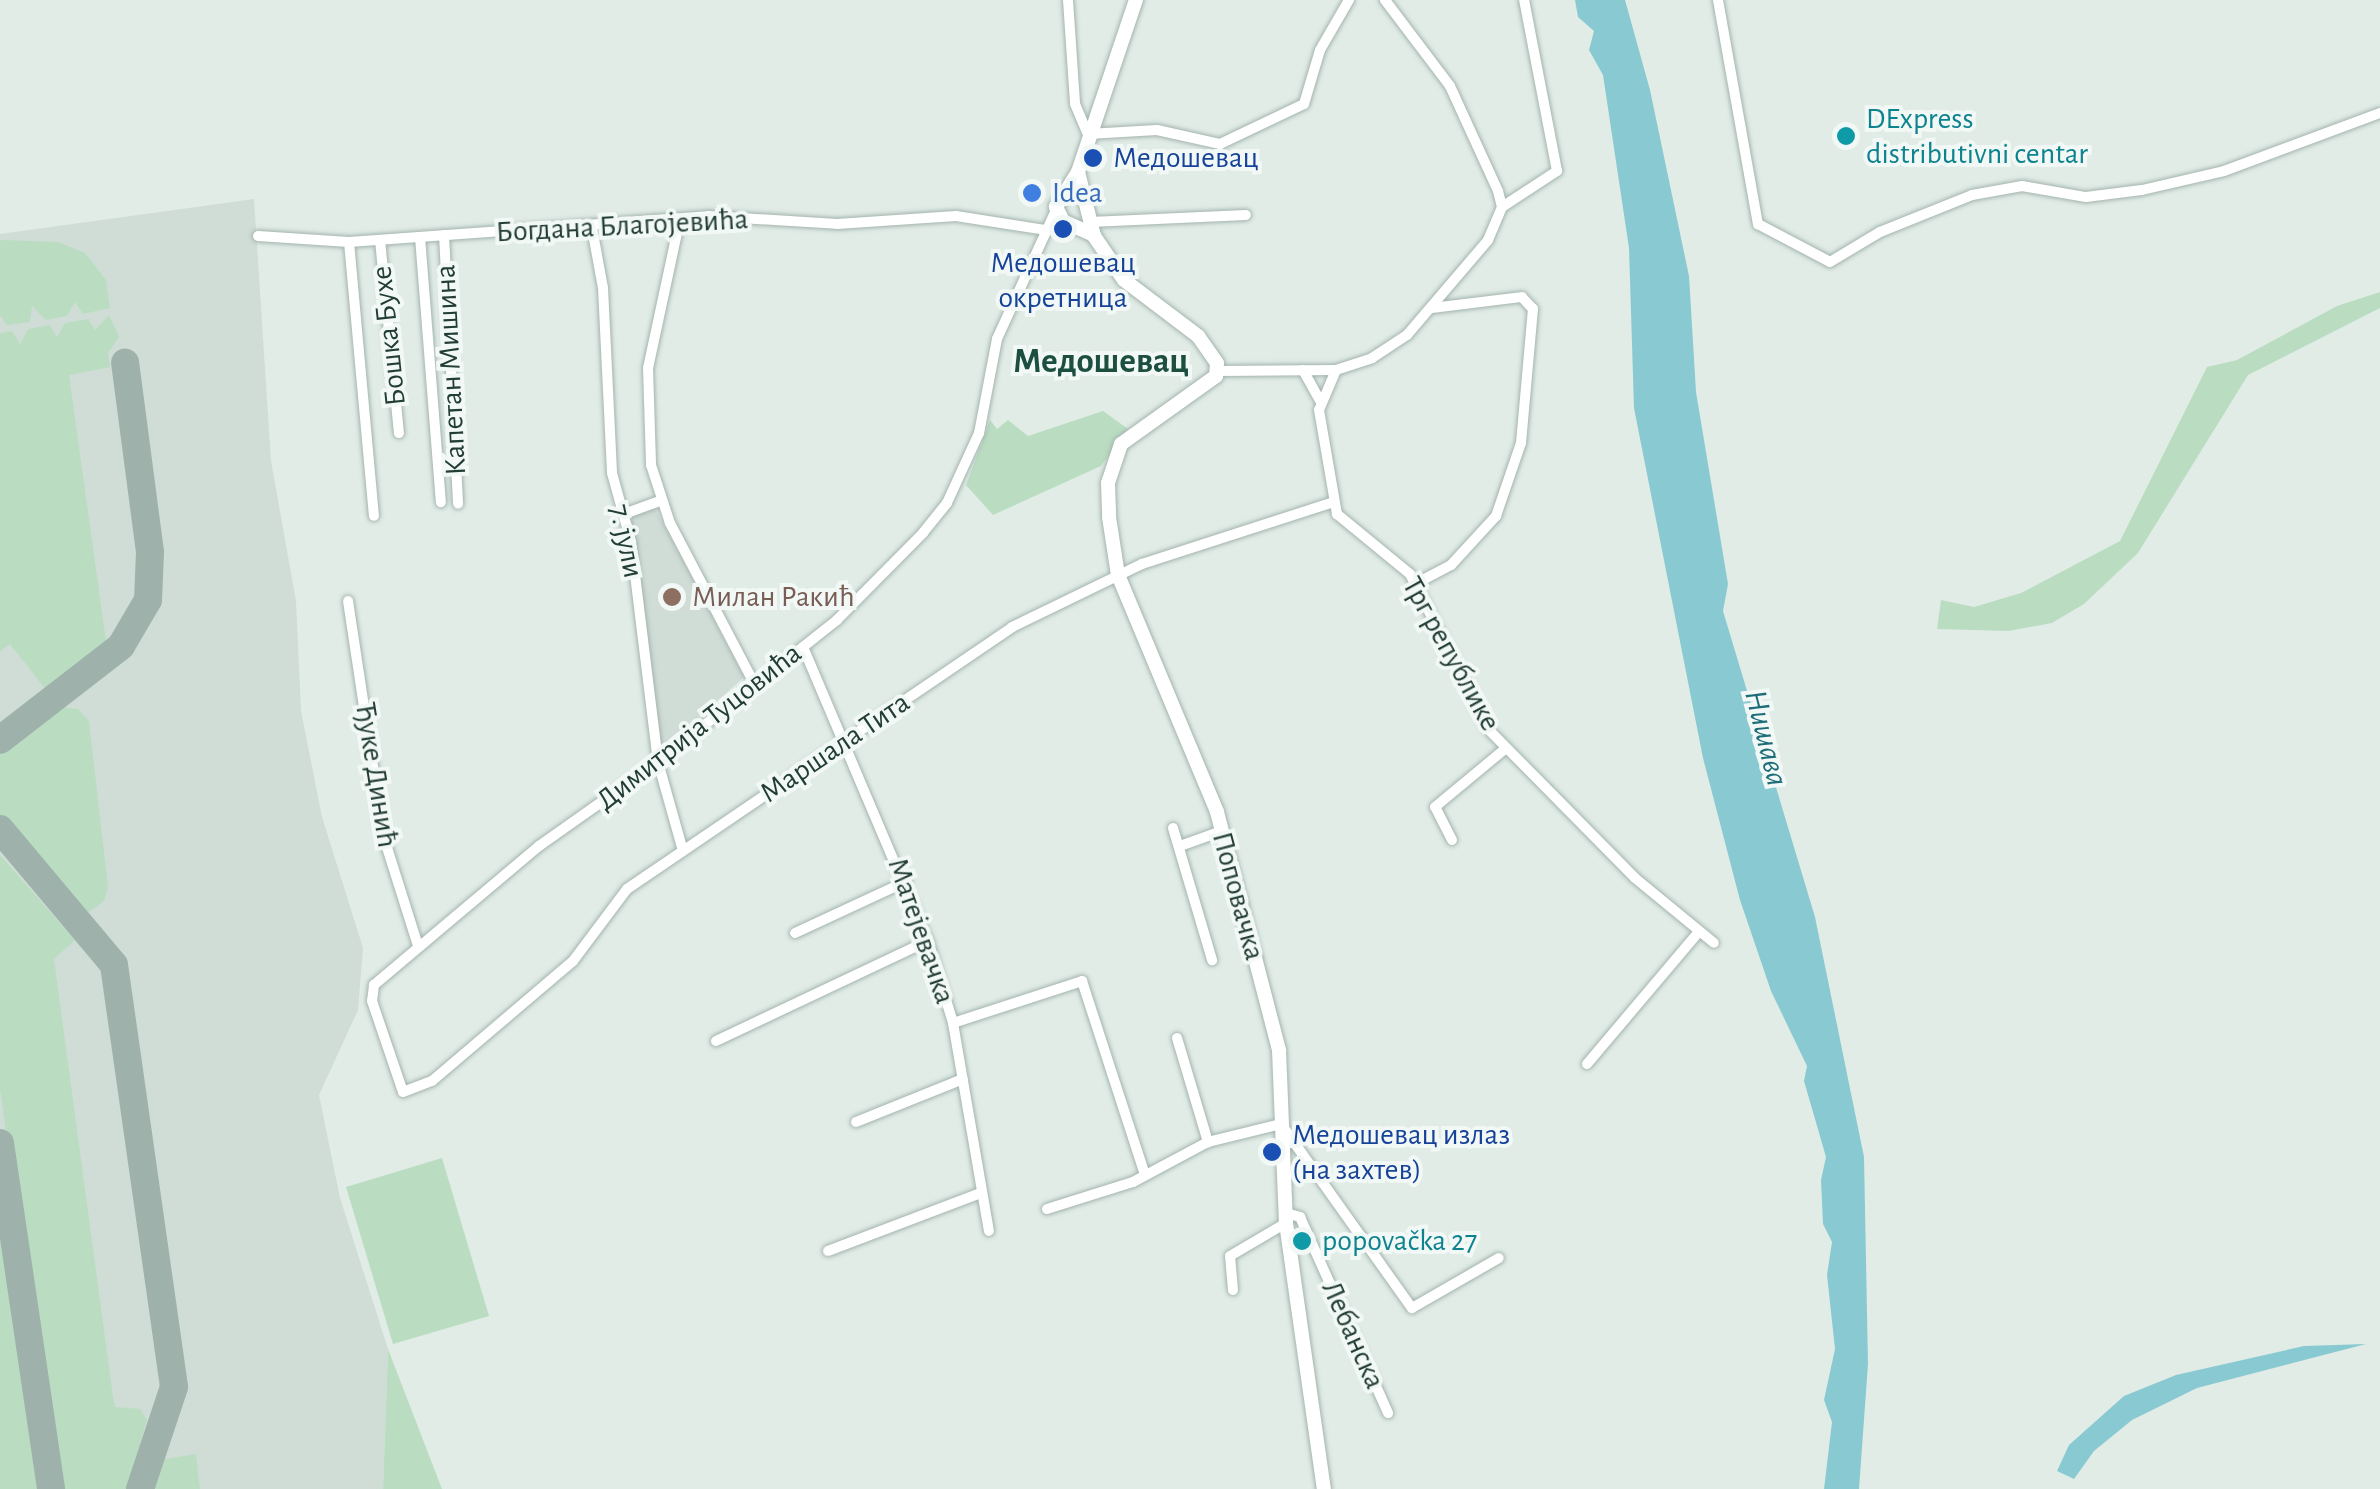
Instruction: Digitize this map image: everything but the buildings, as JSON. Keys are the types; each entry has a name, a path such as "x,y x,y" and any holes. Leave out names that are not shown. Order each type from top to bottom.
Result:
{"street":[{"path":"1068,0 1075,104 1088,134"},
{"path":"1136,0 1078,172 1064,194 1070,223 1129,286 1208,346 1219,370 1336,370 1387,350 1433,308 1478,258 1502,207 1557,171 1524,0"},
{"path":"1088,134 1158,130 1220,144 1291,113 1304,104 1320,50 1349,0"},
{"path":"1385,0 1450,86 1502,207"},
{"path":"1718,0 1758,224 1824,261 1837,261 1904,222 2008,187 2086,197 2224,172 2380,113"},
{"path":"1070,223 1084,197 1078,172"},
{"path":"1064,194 1084,197"},
{"name":"Богдана Благојевића","path":"258,236 348,242 680,219 838,224 956,216 1070,223 1246,215"},
{"path":"680,219 648,368 647,438 660,501 756,685"},
{"name":"Димитрија Туцовића","path":"403,1092 372,992 418,946 539,846 658,762 756,685 899,560 947,503 985,415 996,339 1070,223"},
{"name":"7. јули","path":"592,228 603,288 612,472 624,514 658,762 683,851"},
{"name":"Капетан Мишина","path":"444,235 458,504"},
{"path":"420,237 441,502"},
{"name":"Бошка Бухе","path":"380,240 399,433"},
{"path":"348,242 374,516"},
{"path":"1416,584 1451,565 1496,516 1521,443 1533,308 1522,296 1433,308"},
{"name":"Поповачка","path":"1219,370 1118,448 1108,500 1118,575 1222,831 1278,1050 1286,1218 1324,1489"},
{"path":"1303,370 1320,401 1332,503"},
{"path":"1320,401 1336,370"},
{"path":"624,514 660,501"},
{"name":"Трг републике","path":"1332,503 1347,526 1393,557 1416,584 1470,701 1506,748 1698,934 1714,943"},
{"name":"Маршала Тита","path":"403,1092 432,1081 573,960 626,889 1012,627 1118,575 1252,524 1332,503"},
{"name":"Ђуке Динић","path":"348,601 384,838 418,946"},
{"name":"Матејевачка","path":"803,647 907,881 928,941 953,1023 989,1231"},
{"path":"1452,840 1435,807 1506,748"},
{"path":"1173,828 1212,960"},
{"path":"1180,846 1222,831"},
{"path":"795,933 907,881"},
{"path":"1587,1064 1698,934"},
{"path":"716,1041 928,941"},
{"path":"953,1023 1082,981 1128,1140 1145,1175"},
{"path":"1177,1038 1208,1142"},
{"path":"856,1122 964,1079"},
{"path":"1048,1210 1145,1175 1208,1142 1281,1124 1412,1308 1499,1258"},
{"path":"828,1252 981,1193"},
{"name":"Лебанска","path":"1286,1218 1300,1217 1388,1413"},
{"path":"1233,1290 1230,1256 1286,1218"}],"shaded area":[{"path":"254,199 271,461 296,601 301,711 322,817 363,948 358,1010 319,1095 340,1198 388,1349 383,1489 0,1489 0,234"},
{"name":"Милан Ракић","path":"655,508 744,677 668,745 661,744 631,517"}],"green space":[{"path":"0,240 58,242 85,253 106,280 110,308 83,314 75,302 67,316 46,320 32,306 30,322 7,325 0,315"},
{"path":"2380,292 2380,308 2248,375 2138,553 2084,604 2052,623 2008,631 1937,629 1941,600 1974,607 2021,593 2120,541 2207,367 2237,360 2337,306"},
{"path":"109,315 119,337 108,353 110,367 69,375 106,641 47,691 10,644 0,651 0,333 12,331 20,344 28,329 50,325 57,337 65,323 88,319 95,330"},
{"path":"1103,411 1128,429 1101,466 993,515 966,485 990,420 997,429 1008,420 1028,436"},
{"path":"59,707 78,709 89,721 108,887 104,901 89,912 76,909 0,824 0,753"},
{"path":"0,855 75,940 54,959 113,1397 115,1407 140,1409 147,1420 127,1489 56,1489 0,1089"},
{"path":"442,1158 489,1316 393,1344 346,1187"},
{"path":"0,1219 38,1489 0,1489"},
{"path":"388,1349 442,1489 383,1489"},
{"path":"196,1454 200,1489 148,1489 160,1460"}],"water":[{"path":"1575,0 1625,0 1650,90 1689,276 1696,392 1728,584 1723,611 1815,917 1864,1157 1868,1364 1859,1489 1824,1489 1832,1422 1824,1400 1835,1349 1827,1275 1832,1242 1823,1224 1821,1180 1826,1157 1804,1081 1807,1066 1771,991 1740,900 1703,758 1634,408 1629,248 1603,75 1589,50 1594,31 1578,17"},
{"path":"2366,1344 2197,1388 2132,1420 2094,1451 2074,1479 2057,1471 2069,1445 2124,1396 2176,1375 2304,1346"}],"taxiway":[{"path":"0,740 121,646 148,600 150,552 125,363"},
{"path":"0,829 114,965 174,1387 140,1489"},
{"path":"0,1143 51,1489"}],"place":[{"name":"DExpress distributivni centar","path":"1846,136"},
{"name":"Медошевац","path":"1093,158"},
{"name":"Idea","path":"1032,193"},
{"name":"Медошевац окретница","path":"1063,229"},
{"name":"Милан Ракић","path":"672,597"},
{"name":"Медошевац излаз (на захтев)","path":"1272,1152"},
{"name":"popovačka 27","path":"1302,1241"}],"district":[{"name":"Медошевац","path":"1101,362"}],"water label":[{"name":"Нишава","path":"1766,738"}]}
